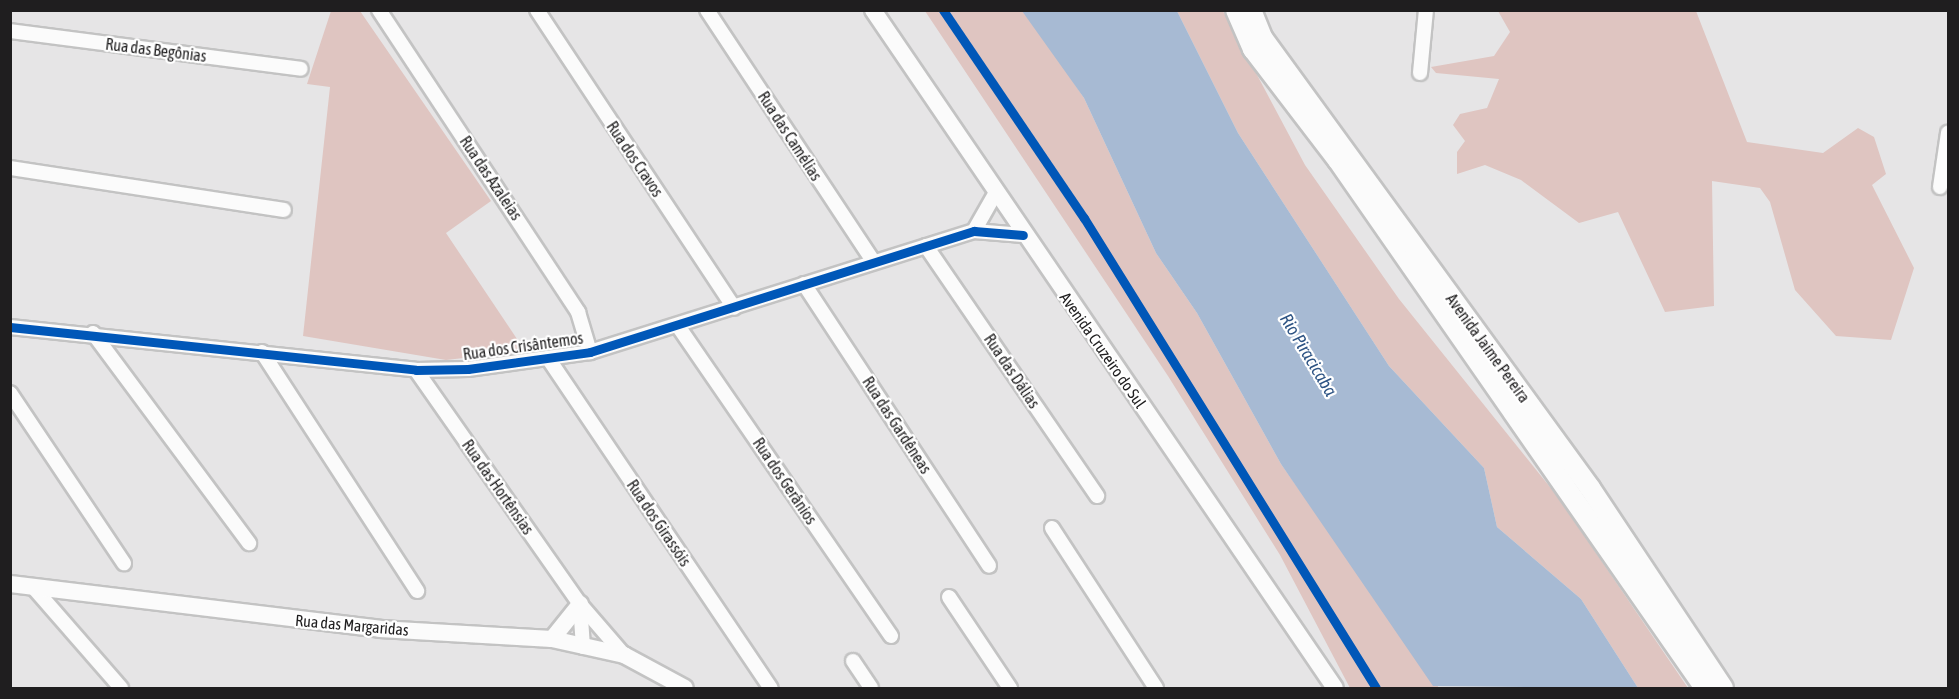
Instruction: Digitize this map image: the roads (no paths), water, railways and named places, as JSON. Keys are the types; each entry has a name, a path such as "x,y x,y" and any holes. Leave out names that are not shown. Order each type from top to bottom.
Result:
{"main road":[{"name":"Avenida Jaime Pereira","path":"1236,10 1252,49 1338,160 1705,688"},
{"name":"Avenida Jaime Pereira","path":"1251,10 1263,39 1590,488 1723,688"}],"street":[{"name":"Rua das Azaleias","path":"379,10 578,312 590,352"},
{"name":"Rua dos Cravos","path":"537,10 734,308"},
{"name":"Rua das Camélias","path":"707,10 874,262"},
{"name":"Avenida Cruzeiro do Sul","path":"873,10 995,194 1335,688"},
{"path":"1420,73 1426,10"},
{"name":"Rua das Begônias","path":"10,31 301,69"},
{"path":"1940,187 1948,134"},
{"path":"10,168 284,210"},
{"path":"974,231 995,194"},
{"name":"Rua dos Crisântemos","path":"10,327 93,333 416,370 590,352 974,231 1023,235"},
{"name":"Rua das Dálias","path":"926,246 1097,496"},
{"name":"Rua das Gardêneas","path":"804,284 989,566"},
{"name":"Rua dos Gerânios","path":"678,326 891,636"},
{"path":"93,333 249,543"},
{"path":"262,352 417,591"},
{"name":"Rua dos Girassóis","path":"548,358 771,688"},
{"name":"Rua das Hortênsias","path":"416,370 580,604 624,655"},
{"path":"10,393 124,562"},
{"path":"1052,528 1156,688"},
{"name":"Rua das Margaridas","path":"10,584 357,627 552,639 624,655 685,688"},
{"path":"33,587 121,688"},
{"path":"949,597 1010,688"},
{"path":"552,639 580,604"},
{"path":"580,604 583,647"},
{"path":"853,661 871,688"}],"water":[{"name":"Rio Piracicaba","path":"1022,11 1177,11 1238,133 1389,366 1484,468 1497,527 1581,599 1638,688 1433,686 1281,464 1197,313 1156,253 1084,98"}]}
